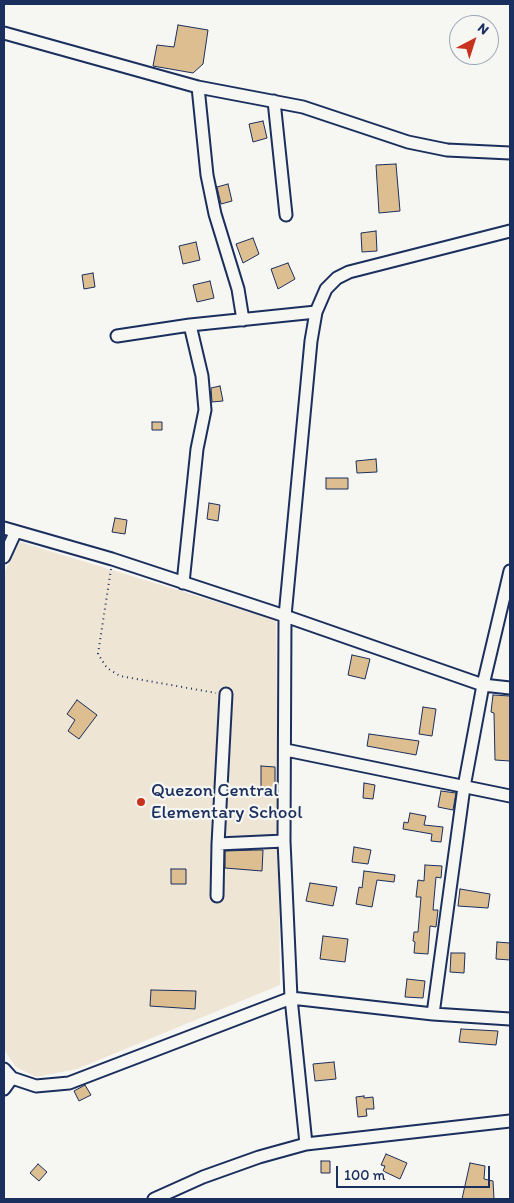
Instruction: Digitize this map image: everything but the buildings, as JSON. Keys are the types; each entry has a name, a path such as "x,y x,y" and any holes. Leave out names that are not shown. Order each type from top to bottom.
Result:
{"street":[{"path":"4,33 198,87 274,101 328,114 408,142 447,150 510,153"},
{"path":"198,87 207,175 215,214 238,288 243,320"},
{"path":"274,101 286,215"},
{"path":"306,1144 291,998 284,841 286,750 285,616 310,351 316,312 326,289 337,278 349,272 510,231"},
{"path":"117,336 190,325 316,312"},
{"path":"184,583 197,449 205,410 202,376 190,325"},
{"path":"4,528 15,533 112,560 285,616 483,685 510,688"},
{"path":"4,557 15,533"},
{"path":"433,1014 464,787 483,685 510,571"},
{"path":"217,896 226,694"},
{"path":"286,750 510,796"},
{"path":"218,844 284,841"},
{"path":"4,1089 8,1073 36,1086 69,1083 291,998 433,1014 510,1019"},
{"path":"154,1199 203,1177 259,1157 306,1144 510,1121"}],"path":[{"path":"112,560 98,654 107,668 127,677 226,694"}],"shaded area":[{"name":"Quezon Central Elementary School","path":"20,542 276,620 280,985 77,1069 36,1077 16,1067 4,1050 4,573"}],"place":[{"name":"Quezon Central Elementary School","path":"141,802"}]}
